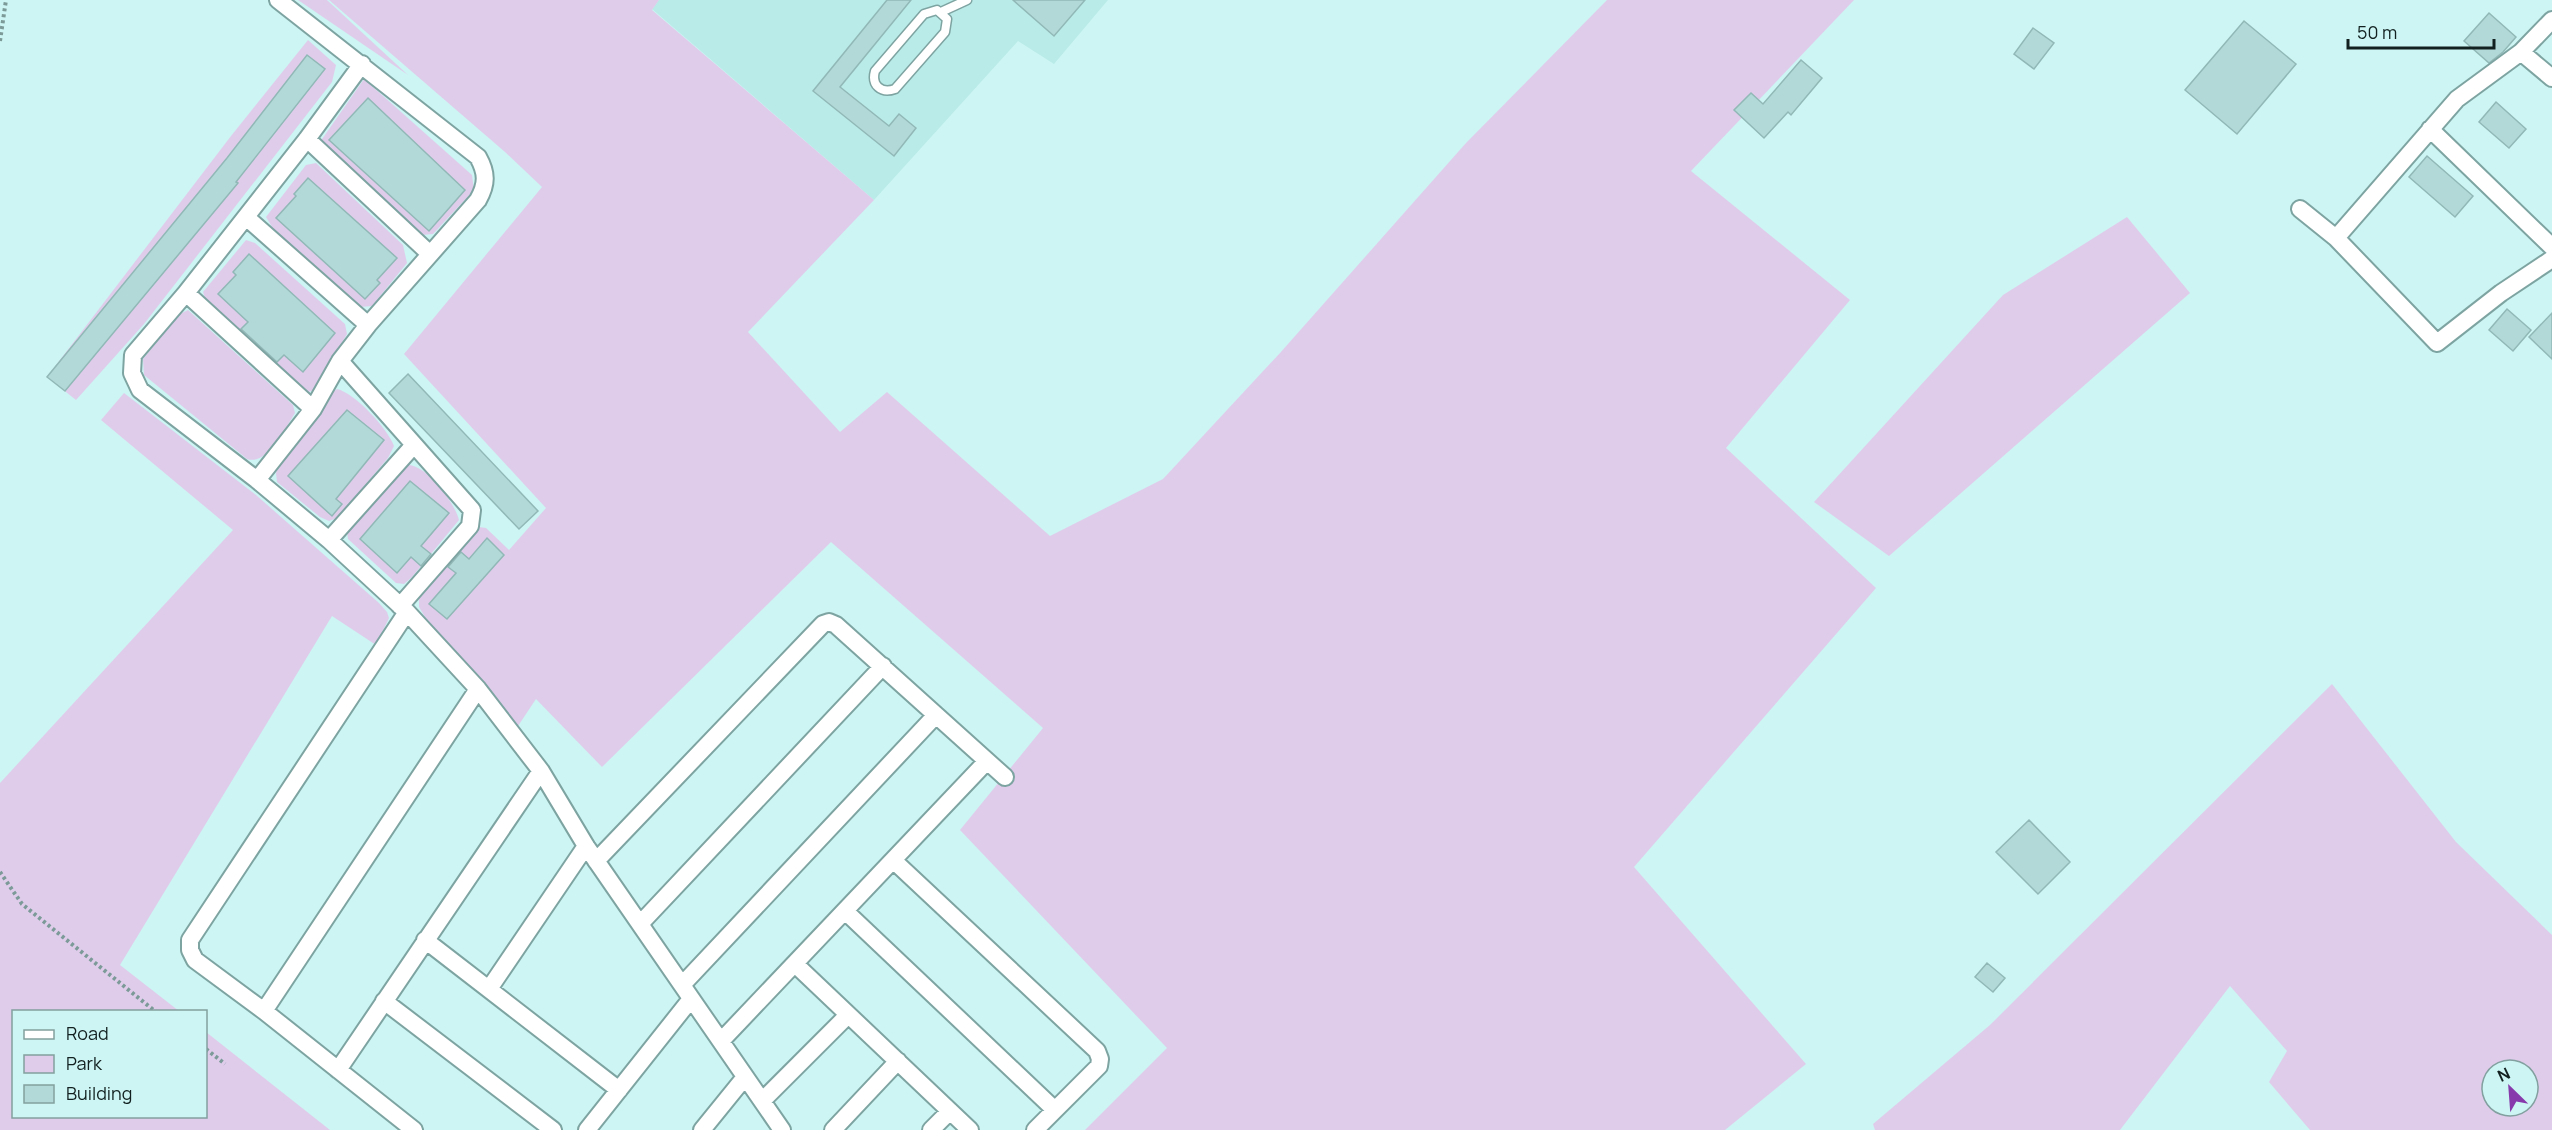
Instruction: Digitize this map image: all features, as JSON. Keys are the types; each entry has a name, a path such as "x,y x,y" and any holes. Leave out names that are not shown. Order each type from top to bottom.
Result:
{"street":[{"path":"257,480 313,409 340,361 368,324 478,200 486,180 484,168 478,157 278,0"},
{"path":"2336,238 2457,99 2521,52 2552,21"},
{"path":"2521,52 2552,78"},
{"path":"362,64 246,218 186,294 133,355 132,373 135,382 140,390 257,480 329,540 404,609 478,689 541,771 596,861 782,1130"},
{"path":"2430,129 2552,247"},
{"path":"307,139 429,253"},
{"path":"2300,209 2336,238 2437,343 2501,293 2552,259"},
{"path":"246,218 368,324"},
{"path":"186,294 313,409"},
{"path":"340,361 413,446 470,506 472,516 470,526 404,609 190,940 190,950 195,960 264,1011 414,1130"},
{"path":"329,540 413,446"},
{"path":"596,861 823,624 829,622 836,625 883,666 1005,777"},
{"path":"640,924 883,666"},
{"path":"264,1011 478,689"},
{"path":"587,1130 619,1090 687,992 936,715"},
{"path":"721,1041 987,761"},
{"path":"338,1070 541,771"},
{"path":"489,989 586,846"},
{"path":"893,860 1097,1051 1100,1059 1099,1066 1035,1130"},
{"path":"845,911 1055,1110"},
{"path":"425,940 619,1090"},
{"path":"795,964 970,1130"},
{"path":"384,1001 553,1130"},
{"path":"762,1101 848,1015"},
{"path":"833,1130 898,1061"},
{"path":"702,1130 745,1077"},
{"path":"931,1130 950,1111"}],"lane":[{"path":"941,12 948,24 945,32 895,89 886,91 878,87 874,80 875,71 924,14 932,10 941,12 967,0"}],"path":[{"path":"0,41 6,0"},
{"path":"0,872 22,904 155,1010"},
{"path":"207,1050 225,1064"}],"shaded area":[{"path":"659,0 1108,0 1054,64 1018,41 874,200 652,9"}],"green space":[{"path":"298,0 327,0 408,75"},
{"path":"329,0 659,0 652,10 874,200 748,332 840,432 887,392 1050,536 1163,479 1280,353 1466,143 1607,0 1854,0 1691,171 1850,300 1726,448 1876,588 1634,867 1806,1064 1725,1130 1085,1130 1167,1048 960,830 1043,728 831,542 602,767 536,699 518,726 425,617 419,607 419,598 479,527 486,528 509,550 546,508 404,354 542,187 505,152"},
{"path":"308,40 336,65 332,82 144,324 76,400 47,377 231,136"},
{"path":"364,79 472,175 474,190 433,234 422,235 320,142"},
{"path":"316,163 403,245 407,263 372,306 359,307 274,230 266,217 306,165"},
{"path":"2127,217 2190,293 1889,556 1814,502 2003,295"},
{"path":"246,240 255,243 345,324 347,334 314,390 306,393 206,301 203,292"},
{"path":"188,310 293,405 295,413 275,445 262,457 254,460 247,459 144,375 143,359 178,315"},
{"path":"337,389 353,397 370,413 385,430 394,446 388,458 337,518 329,521 320,517 277,482 276,473 282,460"},
{"path":"124,393 256,495 379,603 389,618 376,645 332,616 120,965 178,1010 12,1010 12,1118 207,1118 207,1033 330,1130 0,1130 0,783 233,530 101,420"},
{"path":"409,465 432,478 452,504 459,520 404,584 396,583 348,539 347,531 399,472"},
{"path":"2332,684 2456,842 2552,935 2552,1130 2310,1130 2269,1082 2287,1051 2230,986 2120,1130 1875,1130 1873,1124 1990,1025"}],"building":[{"path":"887,0 911,0 840,87 889,126 899,114 916,128 894,156 813,91"},
{"path":"1013,0 1085,0 1054,36"},
{"path":"2489,13 2516,37 2489,63 2464,41"},
{"path":"2244,21 2296,64 2237,134 2185,90"},
{"path":"2033,28 2054,43 2034,69 2014,54"},
{"path":"307,55 325,69 236,182 238,183 65,391 47,377 227,158"},
{"path":"1801,60 1822,78 1791,115 1788,112 1764,138 1734,110 1751,93 1763,104"},
{"path":"368,98 465,190 429,231 329,140"},
{"path":"2496,102 2526,129 2509,148 2479,122"},
{"path":"2427,156 2473,196 2455,217 2409,177"},
{"path":"308,178 397,258 377,280 380,283 365,299 276,218 296,196 294,194"},
{"path":"249,254 335,333 303,372 284,355 277,362 241,329 248,322 218,294 236,275 233,272"},
{"path":"2507,309 2531,330 2513,351 2489,330"},
{"path":"2552,313 2552,359 2529,337"},
{"path":"408,374 538,511 519,529 389,393"},
{"path":"347,410 384,440 336,499 342,504 332,516 288,476"},
{"path":"410,481 449,513 421,546 431,554 421,566 411,557 397,573 360,539"},
{"path":"487,538 504,555 447,619 429,604 456,573 448,567 461,552 469,559"},
{"path":"2029,820 2070,862 2038,894 1996,852"},
{"path":"1987,963 2005,978 1993,992 1975,977"}]}
